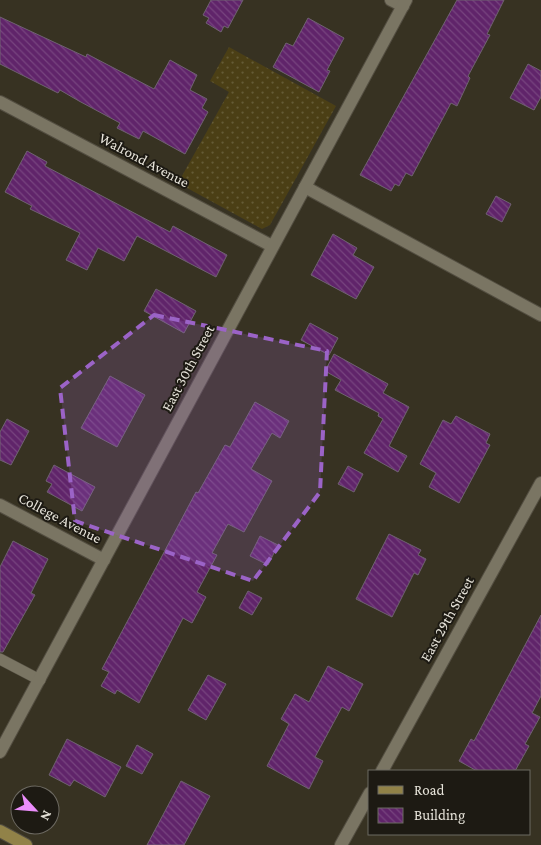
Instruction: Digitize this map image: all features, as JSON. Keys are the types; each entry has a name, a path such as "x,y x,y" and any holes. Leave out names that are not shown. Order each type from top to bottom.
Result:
{"street":[{"path":"391,0 404,3"},
{"name":"East 30th Street","path":"0,752 404,3"},
{"name":"Walrond Avenue","path":"0,102 272,246"},
{"path":"305,187 541,315"},
{"name":"East 29th Street","path":"383,770 541,483"},
{"name":"College Avenue","path":"0,504 104,560"},
{"path":"341,845 368,797"},
{"path":"0,831 26,845"}],"lane":[{"path":"0,659 40,680"}],"highlighted area":[{"path":"154,315 327,351 320,492 253,581 75,521 60,388"}],"shaded area":[{"path":"229,47 336,106 270,225 262,229 178,183 229,92 210,81"}],"building":[{"path":"211,0 243,0 228,28 224,26 221,32 206,23 209,18 203,15"},
{"path":"457,0 504,0 487,34 490,35 468,76 470,78 457,106 451,103 412,176 406,173 399,186 395,184 391,191 360,175"},
{"path":"0,17 86,57 87,54 154,89 170,60 197,75 190,90 207,99 202,108 208,112 185,154 143,131 139,139 117,128 120,123 60,90 58,93 0,64"},
{"path":"308,18 344,38 327,70 330,71 319,92 273,67 286,43 293,46"},
{"path":"528,64 541,71 541,97 534,110 510,98"},
{"path":"27,151 47,162 45,166 170,232 173,226 227,255 216,277 137,236 124,261 98,248 87,270 66,260 80,233 30,209 32,206 5,192"},
{"path":"496,196 511,204 502,222 486,214"},
{"path":"333,234 357,248 353,255 374,267 356,299 311,275"},
{"path":"156,289 196,311 184,333 144,311"},
{"path":"310,323 338,338 329,355 301,340"},
{"path":"334,354 388,384 383,393 409,407 389,446 407,456 398,472 364,453 383,419 378,416 379,413 335,390 341,380 325,371"},
{"path":"110,376 145,395 117,447 81,428"},
{"path":"255,402 289,421 280,438 272,433 251,469 272,481 244,532 228,524 212,553 217,555 197,592 206,597 192,623 183,618 139,703 117,690 115,694 101,686 109,672 102,669 196,492 198,493 225,445 230,447"},
{"path":"456,416 490,434 486,443 490,445 459,503 429,487 436,473 420,464 443,420 451,424"},
{"path":"7,419 29,431 11,465 0,460 0,432"},
{"path":"54,465 95,487 82,511 47,492 52,484 46,481"},
{"path":"348,466 363,474 354,492 338,484"},
{"path":"389,534 421,550 418,555 426,559 418,575 414,573 392,617 356,599"},
{"path":"260,536 278,545 268,565 250,556"},
{"path":"13,541 48,559 31,593 35,595 3,652 0,652 0,567"},
{"path":"248,591 262,598 252,615 239,608"},
{"path":"541,615 541,696 532,713 540,717 525,744 529,746 516,770 475,770 459,761 471,739 474,741"},
{"path":"328,666 363,684 349,711 342,707 315,757 323,761 309,789 267,766 289,724 281,719 295,694 309,702"},
{"path":"208,675 226,684 206,720 188,710"},
{"path":"67,739 121,767 105,797 74,780 70,786 49,775"},
{"path":"137,745 153,754 142,774 126,766"},
{"path":"181,781 210,796 184,845 147,845"}]}
